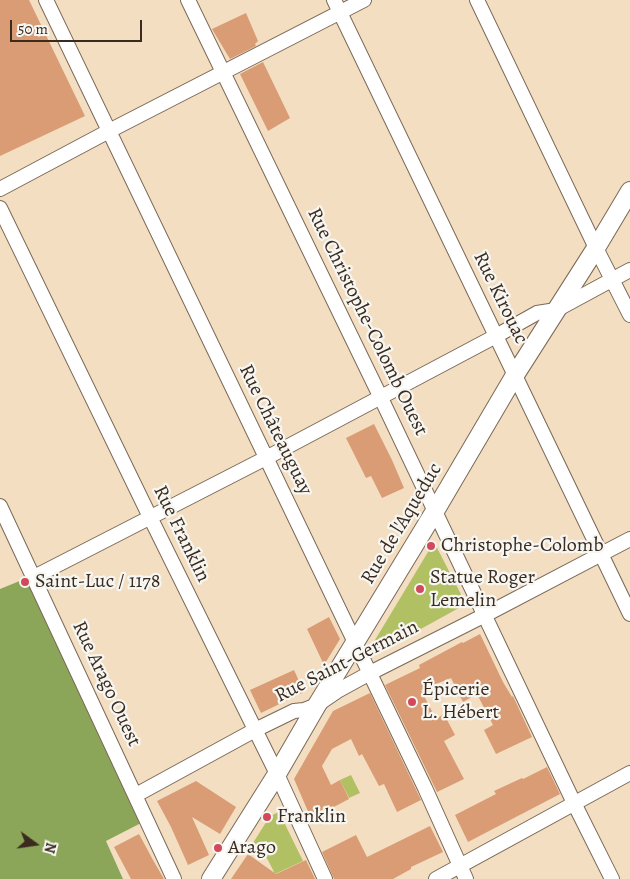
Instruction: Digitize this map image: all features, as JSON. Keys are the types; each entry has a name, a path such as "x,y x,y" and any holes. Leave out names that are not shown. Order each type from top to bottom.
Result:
{"street":[{"name":"Rue Châteauguay","path":"46,0 425,788 463,873"},
{"name":"Rue Christophe-Colomb Ouest","path":"188,0 380,396 574,804 612,879"},
{"path":"0,189 224,72 337,6 364,0"},
{"path":"477,0 630,315"},
{"name":"Rue Kirouac","path":"337,6 630,614"},
{"name":"Rue de l'Aqueduc","path":"211,879 277,774 316,704 435,511 515,375 630,191"},
{"name":"Rue Franklin","path":"0,208 277,774 324,879"},
{"path":"34,577 266,458 537,313 556,310 630,270"},
{"name":"Rue Arago Ouest","path":"0,506 174,879"},
{"name":"Rue Saint-Germain","path":"136,795 255,730 294,711 304,710 316,704 370,673 630,539"},
{"path":"436,879 463,873 574,804 630,774"}],"green space":[{"path":"434,542 466,604 381,651 372,645"},
{"path":"27,578 143,822 106,841 123,879 0,879 0,589"},
{"path":"351,775 360,793 349,798 340,780"},
{"path":"279,812 303,861 275,874 268,860 253,843 270,816"}],"building":[{"path":"0,0 29,0 85,116 0,156"},
{"path":"246,13 258,41 255,44 256,46 230,59 212,29"},
{"path":"263,62 290,118 268,131 240,74"},
{"path":"374,424 404,488 382,498 371,476 366,478 346,438"},
{"path":"329,617 340,639 324,665 307,629"},
{"path":"480,634 503,682 513,696 532,737 496,754 484,730 493,725 477,694 463,702 451,678 421,690 436,719 444,714 455,735 444,741 464,779 437,792 385,685 420,668 419,665"},
{"path":"294,670 304,692 261,713 250,690"},
{"path":"370,693 421,800 397,812 384,784 379,786 362,754 359,756 351,739 332,749 322,766 331,785 340,780 349,799 328,810 326,808 310,816 294,779 333,711"},
{"path":"547,767 560,794 468,842 455,815 496,794 494,791"},
{"path":"196,781 236,807 220,834 192,817 209,855 188,865 157,801"},
{"path":"430,826 443,852 411,867 411,869 393,879 334,879 322,852 356,835 367,857"},
{"path":"139,834 164,879 131,879 114,847"},
{"path":"248,854 276,874 306,860 315,879 231,879"}],"place":[{"name":"Christophe-Colomb","path":"431,546"},
{"name":"Saint-Luc / 1178","path":"25,582"},
{"name":"Statue Roger Lemelin","path":"420,589"},
{"name":"Épicerie L. Hébert","path":"412,702"},
{"name":"Franklin","path":"267,817"},
{"name":"Arago","path":"218,848"}]}
